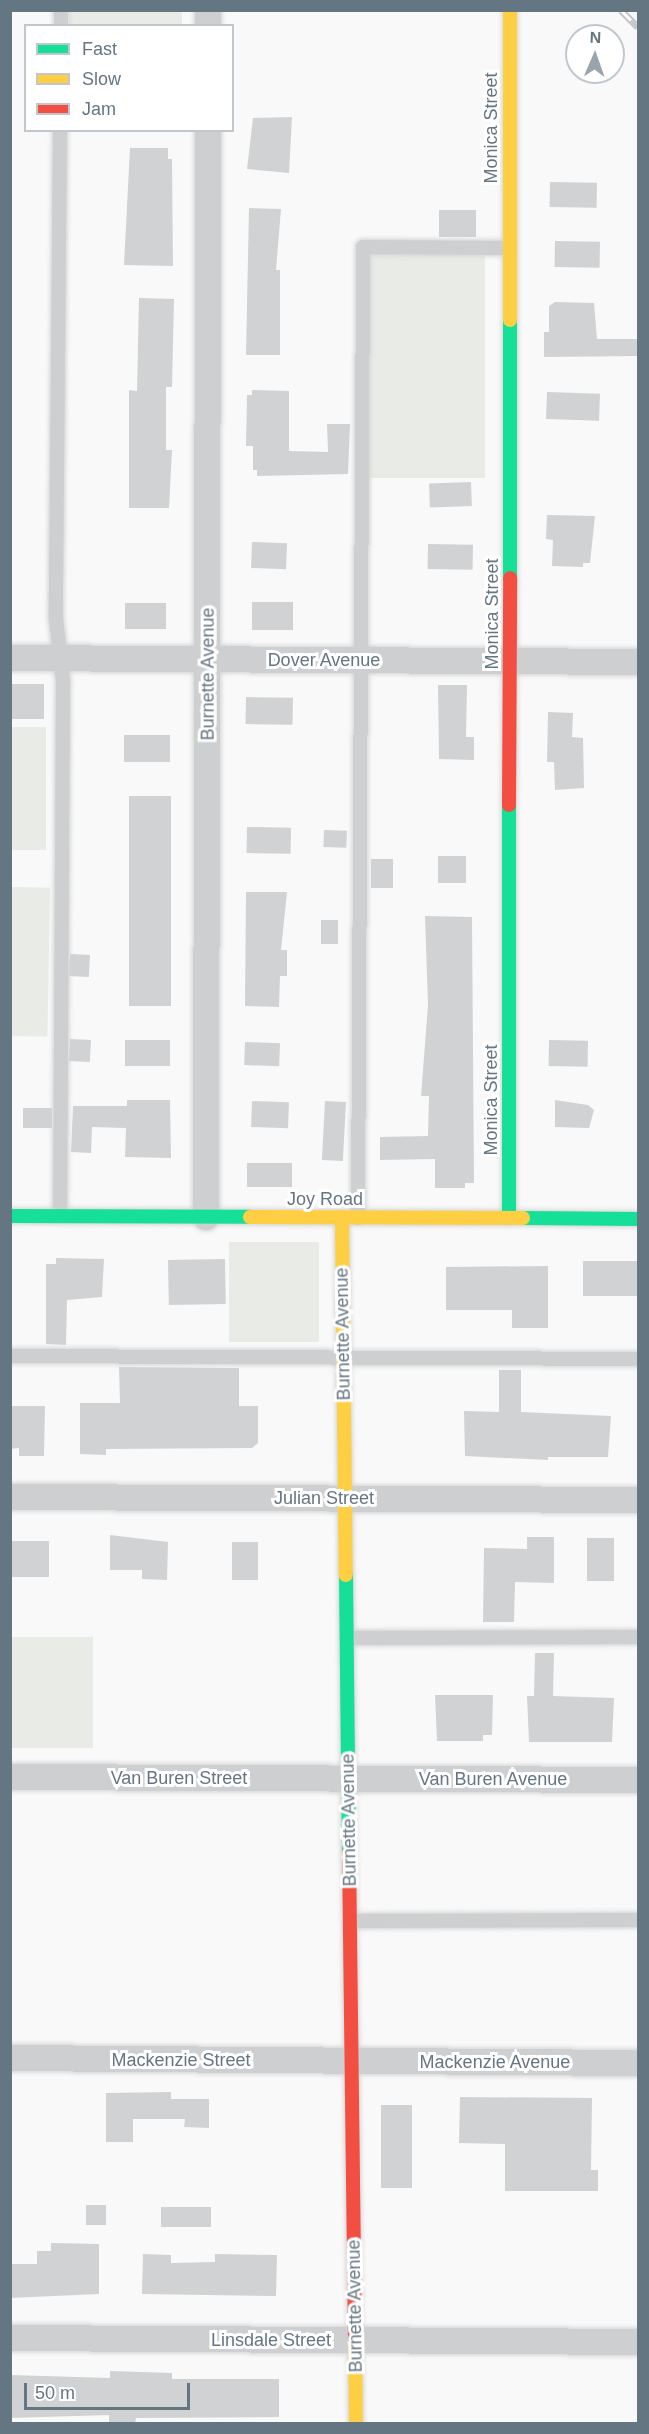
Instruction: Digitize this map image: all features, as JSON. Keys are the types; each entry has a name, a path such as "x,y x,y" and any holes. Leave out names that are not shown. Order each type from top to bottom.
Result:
{"street":[{"name":"Monica Street","path":"509,1218 510,10"},
{"name":"Burnette Avenue","path":"206,1217 208,132"},
{"name":"Dover Avenue","path":"10,658 639,662"},
{"name":"Joy Road","path":"10,1216 639,1219"},
{"name":"Burnette Avenue","path":"342,1217 356,2424"},
{"name":"Julian Street","path":"10,1497 639,1500"},
{"name":"Van Buren Street","path":"10,1777 348,1779"},
{"name":"Van Buren Avenue","path":"348,1779 639,1780"},
{"name":"Mackenzie Street","path":"10,2058 352,2061"},
{"name":"Mackenzie Avenue","path":"352,2061 639,2063"},
{"name":"Linsdale Street","path":"10,2338 639,2342"}],"lane":[{"path":"60,132 57,658 63,680 60,1216"},
{"path":"358,1218 363,247 509,248"},
{"path":"10,1356 639,1359"},
{"path":"347,1638 639,1637"},
{"path":"350,1921 639,1920"}],"shaded area":[{"path":"69,11 182,11 182,24 69,24"},
{"path":"368,253 485,253 485,478 368,478"},
{"path":"11,727 46,727 46,850 11,850"},
{"path":"11,887 50,888 47,1037 10,1036"},
{"path":"229,1242 319,1242 319,1342 229,1342"},
{"path":"11,1637 93,1637 93,1748 11,1748"}],"building":[{"path":"292,117 289,173 247,169 253,118"},
{"path":"130,148 168,148 168,159 172,159 173,266 124,265"},
{"path":"550,182 597,183 597,208 550,207"},
{"path":"249,208 281,209 276,270 280,270 280,355 246,355"},
{"path":"439,210 476,210 476,237 439,237"},
{"path":"555,241 600,242 600,268 555,267"},
{"path":"139,298 174,299 172,387 166,387 166,450 172,450 169,508 129,508 129,390 137,391"},
{"path":"555,302 594,303 597,339 639,339 639,356 544,357 544,332 549,332 549,306"},
{"path":"252,390 289,391 289,451 328,452 327,424 350,424 348,474 257,476 257,470 253,470 253,446 246,446 247,395 252,395"},
{"path":"547,392 600,394 599,421 546,419"},
{"path":"471,482 472,506 430,507 429,483"},
{"path":"547,515 595,516 590,563 583,563 583,567 552,566 553,540 546,539"},
{"path":"252,542 287,543 286,569 251,568"},
{"path":"428,544 473,545 473,570 428,569"},
{"path":"252,602 293,602 293,630 252,630"},
{"path":"125,603 166,603 166,629 125,629"},
{"path":"10,684 44,684 44,719 10,719"},
{"path":"438,685 467,685 466,737 474,737 474,760 439,759"},
{"path":"246,697 293,698 293,725 246,724"},
{"path":"548,712 573,713 572,737 583,738 584,788 555,790 554,762 547,762"},
{"path":"124,735 170,735 170,762 124,762"},
{"path":"129,796 171,796 171,1006 129,1006"},
{"path":"247,827 291,828 291,854 247,853"},
{"path":"324,830 347,831 346,848 323,847"},
{"path":"438,856 466,856 466,883 438,883"},
{"path":"371,859 393,859 393,888 371,888"},
{"path":"246,892 287,892 281,950 287,950 287,976 280,976 279,1007 245,1006"},
{"path":"425,916 472,917 474,1183 465,1183 465,1188 435,1188 435,1159 380,1160 380,1137 428,1136 429,1096 421,1096 428,1005"},
{"path":"321,920 338,920 338,944 321,944"},
{"path":"70,954 90,955 89,977 69,976"},
{"path":"70,1039 91,1040 90,1062 69,1061"},
{"path":"125,1040 170,1040 170,1066 125,1066"},
{"path":"549,1040 588,1041 588,1067 549,1066"},
{"path":"245,1042 280,1043 279,1066 244,1065"},
{"path":"127,1100 170,1100 171,1158 125,1157 126,1128 92,1127 91,1153 71,1152 73,1106 127,1106"},
{"path":"555,1100 588,1105 594,1110 589,1128 555,1127"},
{"path":"252,1101 289,1102 288,1128 251,1127"},
{"path":"325,1101 346,1102 343,1161 322,1160"},
{"path":"23,1108 52,1108 52,1128 23,1128"},
{"path":"247,1163 292,1163 292,1187 247,1187"},
{"path":"56,1258 104,1259 102,1297 67,1300 66,1345 46,1344 46,1264 56,1264"},
{"path":"225,1259 226,1304 169,1305 168,1260"},
{"path":"583,1261 638,1261 638,1296 583,1296"},
{"path":"548,1266 548,1328 512,1328 512,1310 446,1310 446,1267"},
{"path":"119,1367 239,1368 239,1406 258,1406 258,1443 252,1448 106,1449 106,1455 80,1454 80,1403 120,1403"},
{"path":"499,1370 521,1370 521,1412 611,1416 608,1457 548,1457 548,1460 465,1456 464,1411 499,1412"},
{"path":"10,1406 45,1406 44,1456 19,1456 19,1448 10,1449"},
{"path":"110,1535 168,1542 167,1580 142,1579 142,1570 110,1570"},
{"path":"527,1537 554,1537 554,1583 515,1582 514,1622 483,1622 484,1548 527,1549"},
{"path":"587,1538 614,1538 614,1581 587,1581"},
{"path":"10,1541 49,1541 49,1577 10,1577"},
{"path":"232,1542 258,1542 258,1580 232,1580"},
{"path":"535,1653 554,1653 553,1696 614,1698 612,1742 529,1742 527,1696 534,1696"},
{"path":"435,1695 493,1695 492,1735 483,1735 483,1741 437,1741"},
{"path":"171,2092 171,2099 209,2099 209,2128 184,2127 185,2119 133,2119 133,2142 106,2142 106,2093"},
{"path":"460,2097 592,2098 591,2170 598,2170 598,2191 505,2191 505,2144 459,2143"},
{"path":"381,2105 412,2105 412,2188 381,2188"},
{"path":"86,2205 106,2205 106,2225 86,2225"},
{"path":"161,2207 211,2207 211,2227 161,2227"},
{"path":"51,2243 99,2244 99,2294 10,2298 10,2264 37,2264 37,2251 51,2251"},
{"path":"143,2254 171,2255 171,2263 215,2262 215,2254 277,2255 276,2296 142,2294"},
{"path":"110,2371 172,2373 172,2379 279,2379 279,2417 136,2418 135,2423 109,2422 109,2415 10,2418 10,2375 110,2378"}],"railway":[{"path":"621,10 638,27"}],"traffic: fast":[{"path":"510,320 510,578"},
{"path":"509,805 509,1218"},
{"path":"10,1216 250,1217"},
{"path":"523,1218 638,1219"},
{"path":"346,1575 349,1852"}],"traffic: slow":[{"path":"510,10 510,320"},
{"path":"250,1217 523,1218"},
{"path":"342,1217 346,1575"},
{"path":"355,2341 356,2424"}],"traffic: jam":[{"path":"509,805 510,578"},
{"path":"349,1852 355,2341"}]}
